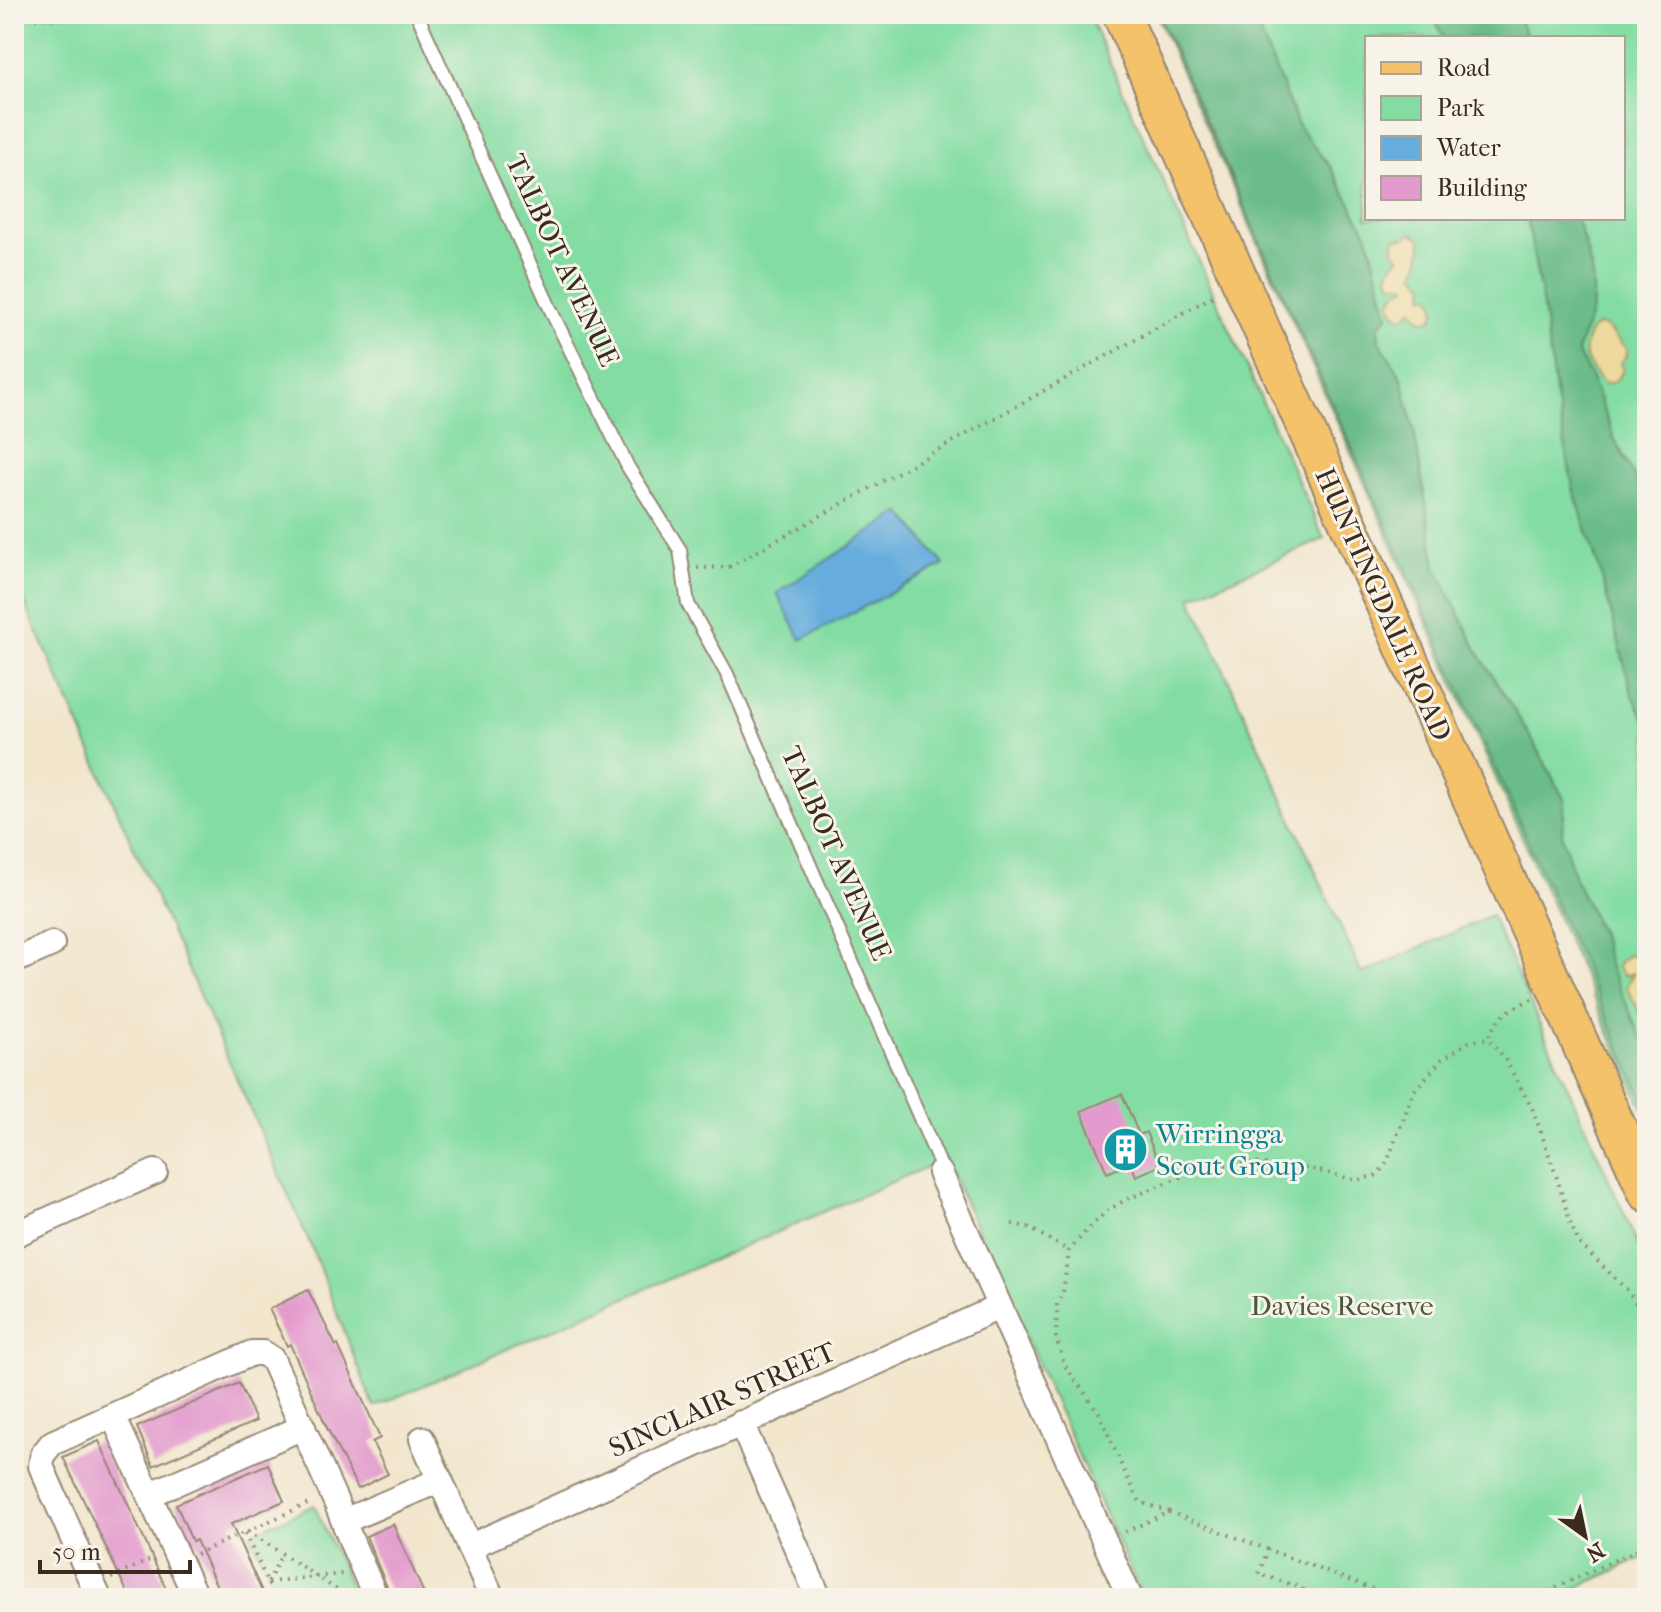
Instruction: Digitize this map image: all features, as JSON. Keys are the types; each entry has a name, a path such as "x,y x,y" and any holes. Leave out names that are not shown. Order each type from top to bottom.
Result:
{"main road":[{"name":"HUNTINGDALE ROAD","path":"1121,14 1647,1193"}],"street":[{"path":"14,961 52,944"},
{"name":"TALBOT AVENUE","path":"940,1167 999,1307 1130,1598"},
{"path":"14,1235 155,1172"},
{"name":"SINCLAIR STREET","path":"469,1547 999,1307"},
{"path":"97,1592 41,1466 43,1454 52,1443 252,1353 263,1353 272,1359 376,1598"},
{"path":"113,1416 196,1598"},
{"path":"741,1423 819,1598"},
{"path":"149,1495 303,1427"},
{"path":"422,1439 492,1598"},
{"path":"344,1521 440,1480"}],"lane":[{"name":"TALBOT AVENUE","path":"417,14 554,317 628,467 680,550 688,604 727,674 940,1167"}],"path":[{"path":"14,26 23,18 77,19 115,14"},
{"path":"683,568 729,567 1240,281"},
{"path":"1488,1038 1495,1023 1510,1009 1555,989"},
{"path":"1396,1598 1140,1502 1099,1413 1065,1366 1056,1337 1057,1303 1063,1292 1069,1251 1107,1211 1125,1200 1204,1167 1252,1163 1311,1169 1356,1180 1375,1176 1386,1165 1414,1091 1442,1059 1469,1042 1488,1038"},
{"path":"1488,1038 1505,1059 1533,1110 1579,1243 1627,1290 1647,1319"},
{"path":"1012,1224 1028,1227 1069,1251"},
{"path":"97,1592 177,1556 246,1532 315,1501"},
{"path":"1104,1541 1169,1512"},
{"path":"246,1532 349,1598"},
{"path":"246,1532 275,1598"},
{"path":"1534,1598 1647,1545"},
{"path":"1268,1549 1259,1574 1302,1588 1309,1598"},
{"path":"268,1582 282,1554"},
{"path":"268,1582 348,1573"},
{"path":"1372,1598 1375,1590"}],"green space":[{"name":"Davies Reserve","path":"14,14 1088,14 1324,539 1191,597 1362,974 1491,915 1647,1265 1647,1556 1554,1598 1143,1598 945,1159 374,1407 309,1241 14,579"},
{"path":"1156,14 1647,14 1647,1118"},
{"path":"1158,14 1250,14 1299,127 1331,168 1368,235 1388,316 1378,327 1379,341 1402,378 1414,430 1436,567 1478,652 1536,746 1565,801 1562,835 1576,881 1601,934 1610,968 1641,1037 1647,1040 1647,1108"},
{"path":"1432,14 1517,14 1526,36 1443,36"},
{"path":"1527,220 1577,220 1588,254 1593,292 1590,317 1577,352 1592,379 1614,438 1647,501 1647,724 1632,694 1602,578 1573,488"},
{"path":"314,1505 356,1598 280,1598 250,1534"}],"sand":[{"path":"1412,233 1421,239 1421,256 1415,273 1425,285 1424,296 1431,296 1434,302 1435,311 1431,320 1419,318 1413,308 1406,316 1400,316 1390,303 1396,293 1407,287 1405,284 1393,284 1388,276 1399,258 1394,251 1394,241"},
{"path":"1599,325 1606,327 1626,348 1626,356 1620,363 1623,370 1610,383 1600,380 1585,354 1589,334"},
{"path":"1647,952 1647,1034 1626,987 1633,973 1624,976 1617,968 1629,954 1636,957"}],"water":[{"path":"901,512 944,565 801,640 777,593"}],"building":[{"name":"Wirringga Scout Group","path":"1122,1094 1139,1135 1146,1132 1160,1166 1136,1176 1131,1163 1107,1173 1081,1111"},
{"path":"308,1290 338,1345 380,1438 372,1442 388,1474 358,1489 290,1344 287,1346 269,1309"},
{"path":"239,1383 256,1421 153,1466 137,1427"},
{"path":"99,1441 170,1598 130,1598 63,1457"},
{"path":"268,1464 284,1501 231,1524 265,1598 222,1598 176,1504"},
{"path":"393,1524 426,1598 391,1597 366,1536"}],"place":[{"name":"Wirringga Scout Group","path":"1125,1149"}]}
